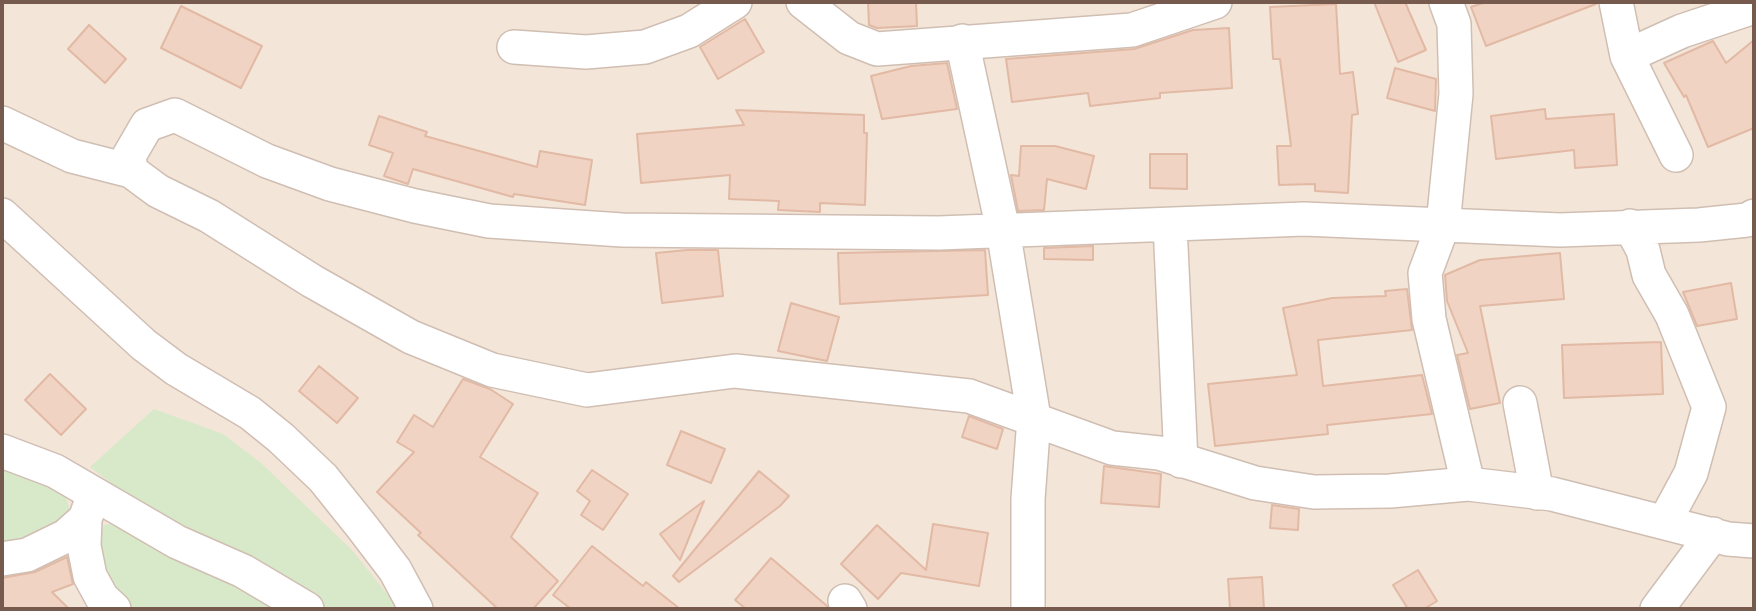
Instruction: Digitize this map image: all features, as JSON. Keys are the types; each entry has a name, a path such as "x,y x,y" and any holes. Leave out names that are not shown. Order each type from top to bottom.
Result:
{"street":[{"path":"514,47 586,52 645,47 689,31 735,2"},
{"path":"803,2 849,38 877,49 1132,30 1215,2"},
{"path":"1446,2 1454,24 1456,94 1443,225 1425,273 1429,319 1468,484"},
{"path":"1616,2 1627,56 1676,155"},
{"path":"1627,56 1682,31 1754,7"},
{"path":"962,41 1003,230 1034,418 1028,499 1027,609"},
{"path":"131,171 129,156 147,125 174,115 267,161 330,184 489,221 622,230 926,233 1304,219 1560,230 1699,225 1748,220 1754,216"},
{"path":"2,123 72,156 131,171 158,191 209,216 361,310 411,337 492,370 587,390 735,370 969,396 1112,448 1159,453 1255,483 1314,492 1390,491 1468,484 1537,493 1754,541"},
{"path":"2,215 145,345 176,369 250,412 290,446 323,478 363,528 395,570 416,609"},
{"path":"1170,225 1181,461"},
{"path":"1630,226 1643,250 1649,275 1672,315 1709,407 1691,473 1665,521"},
{"path":"1520,403 1537,493"},
{"path":"2,452 55,471 89,507 243,571 307,609"},
{"path":"2,559 27,555 66,536 89,507"},
{"path":"89,507 86,556 90,576 106,606"},
{"path":"1657,609 1713,534"}],"shaded area":[{"path":"2,2 1754,2 1754,609 2,609"}],"green space":[{"path":"154,409 223,434 261,463 352,550 399,609 328,609 298,588 157,518 90,467"},
{"path":"2,468 41,482 66,498 73,519 47,531 2,543"},
{"path":"122,522 286,609 132,609 124,603 106,570 98,545 104,525"}],"building":[{"path":"868,2 916,2 917,26 877,28 869,25"},
{"path":"1374,2 1405,2 1426,50 1398,62"},
{"path":"1486,2 1596,4 1486,46 1471,7"},
{"path":"1336,4 1340,74 1353,72 1358,114 1352,115 1348,193 1315,191 1315,184 1279,185 1277,146 1291,146 1280,59 1273,59 1270,7"},
{"path":"181,6 262,46 241,88 161,48"},
{"path":"745,19 764,52 718,79 700,47"},
{"path":"89,25 126,59 105,83 68,49"},
{"path":"1229,28 1232,88 1160,93 1160,98 1090,106 1088,93 1012,102 1006,59 1134,49 1193,30"},
{"path":"1754,40 1754,128 1708,147 1686,95 1684,97 1664,63 1713,41 1726,63"},
{"path":"947,63 957,109 882,119 871,76 911,66"},
{"path":"1395,68 1436,79 1435,111 1387,98"},
{"path":"1545,109 1546,119 1614,114 1617,165 1575,168 1574,150 1496,159 1491,116"},
{"path":"736,110 864,115 864,133 867,133 865,205 820,203 820,212 778,210 779,201 729,199 730,175 641,183 637,134 744,125"},
{"path":"379,116 427,132 425,136 537,167 540,151 592,160 585,205 514,194 513,197 413,169 408,184 384,176 393,153 369,145"},
{"path":"1021,146 1055,146 1094,156 1086,189 1047,179 1044,210 1018,211 1011,175 1019,176"},
{"path":"1150,154 1187,154 1187,189 1150,188"},
{"path":"1093,246 1093,260 1044,259 1044,248"},
{"path":"718,250 723,296 662,303 656,253"},
{"path":"985,250 988,295 840,304 838,253"},
{"path":"1560,253 1564,299 1480,306 1500,403 1470,409 1457,355 1468,353 1447,301 1445,275 1480,260"},
{"path":"1731,283 1737,319 1697,326 1683,292"},
{"path":"1407,289 1412,330 1318,340 1323,386 1422,375 1432,414 1327,425 1328,434 1215,446 1208,384 1297,375 1283,308 1332,298 1386,296 1385,291"},
{"path":"791,303 839,317 827,361 778,351"},
{"path":"1661,342 1663,394 1564,398 1562,345"},
{"path":"319,366 358,398 337,423 299,391"},
{"path":"50,374 86,409 61,435 25,400"},
{"path":"463,379 490,389 513,404 480,457 538,493 511,537 558,581 533,609 498,609 418,535 421,533 377,492 414,452 397,442 414,415 433,427"},
{"path":"969,416 1003,429 997,449 962,437"},
{"path":"681,431 725,449 711,483 667,465"},
{"path":"1104,466 1161,474 1159,507 1101,503"},
{"path":"592,470 628,494 603,530 581,515 590,501 577,491"},
{"path":"759,471 789,496 780,506 679,582 673,576"},
{"path":"704,501 680,560 660,534"},
{"path":"1272,505 1299,509 1298,530 1270,528"},
{"path":"933,524 988,533 979,586 901,573 878,599 841,564 877,525 926,570"},
{"path":"592,546 643,586 646,582 680,609 571,609 553,595"},
{"path":"67,557 73,584 52,592 69,609 2,609 2,578 35,572"},
{"path":"771,558 828,609 746,609 735,600"},
{"path":"1418,570 1437,601 1424,609 1408,609 1393,585"},
{"path":"1262,577 1264,609 1230,609 1228,579"}]}
